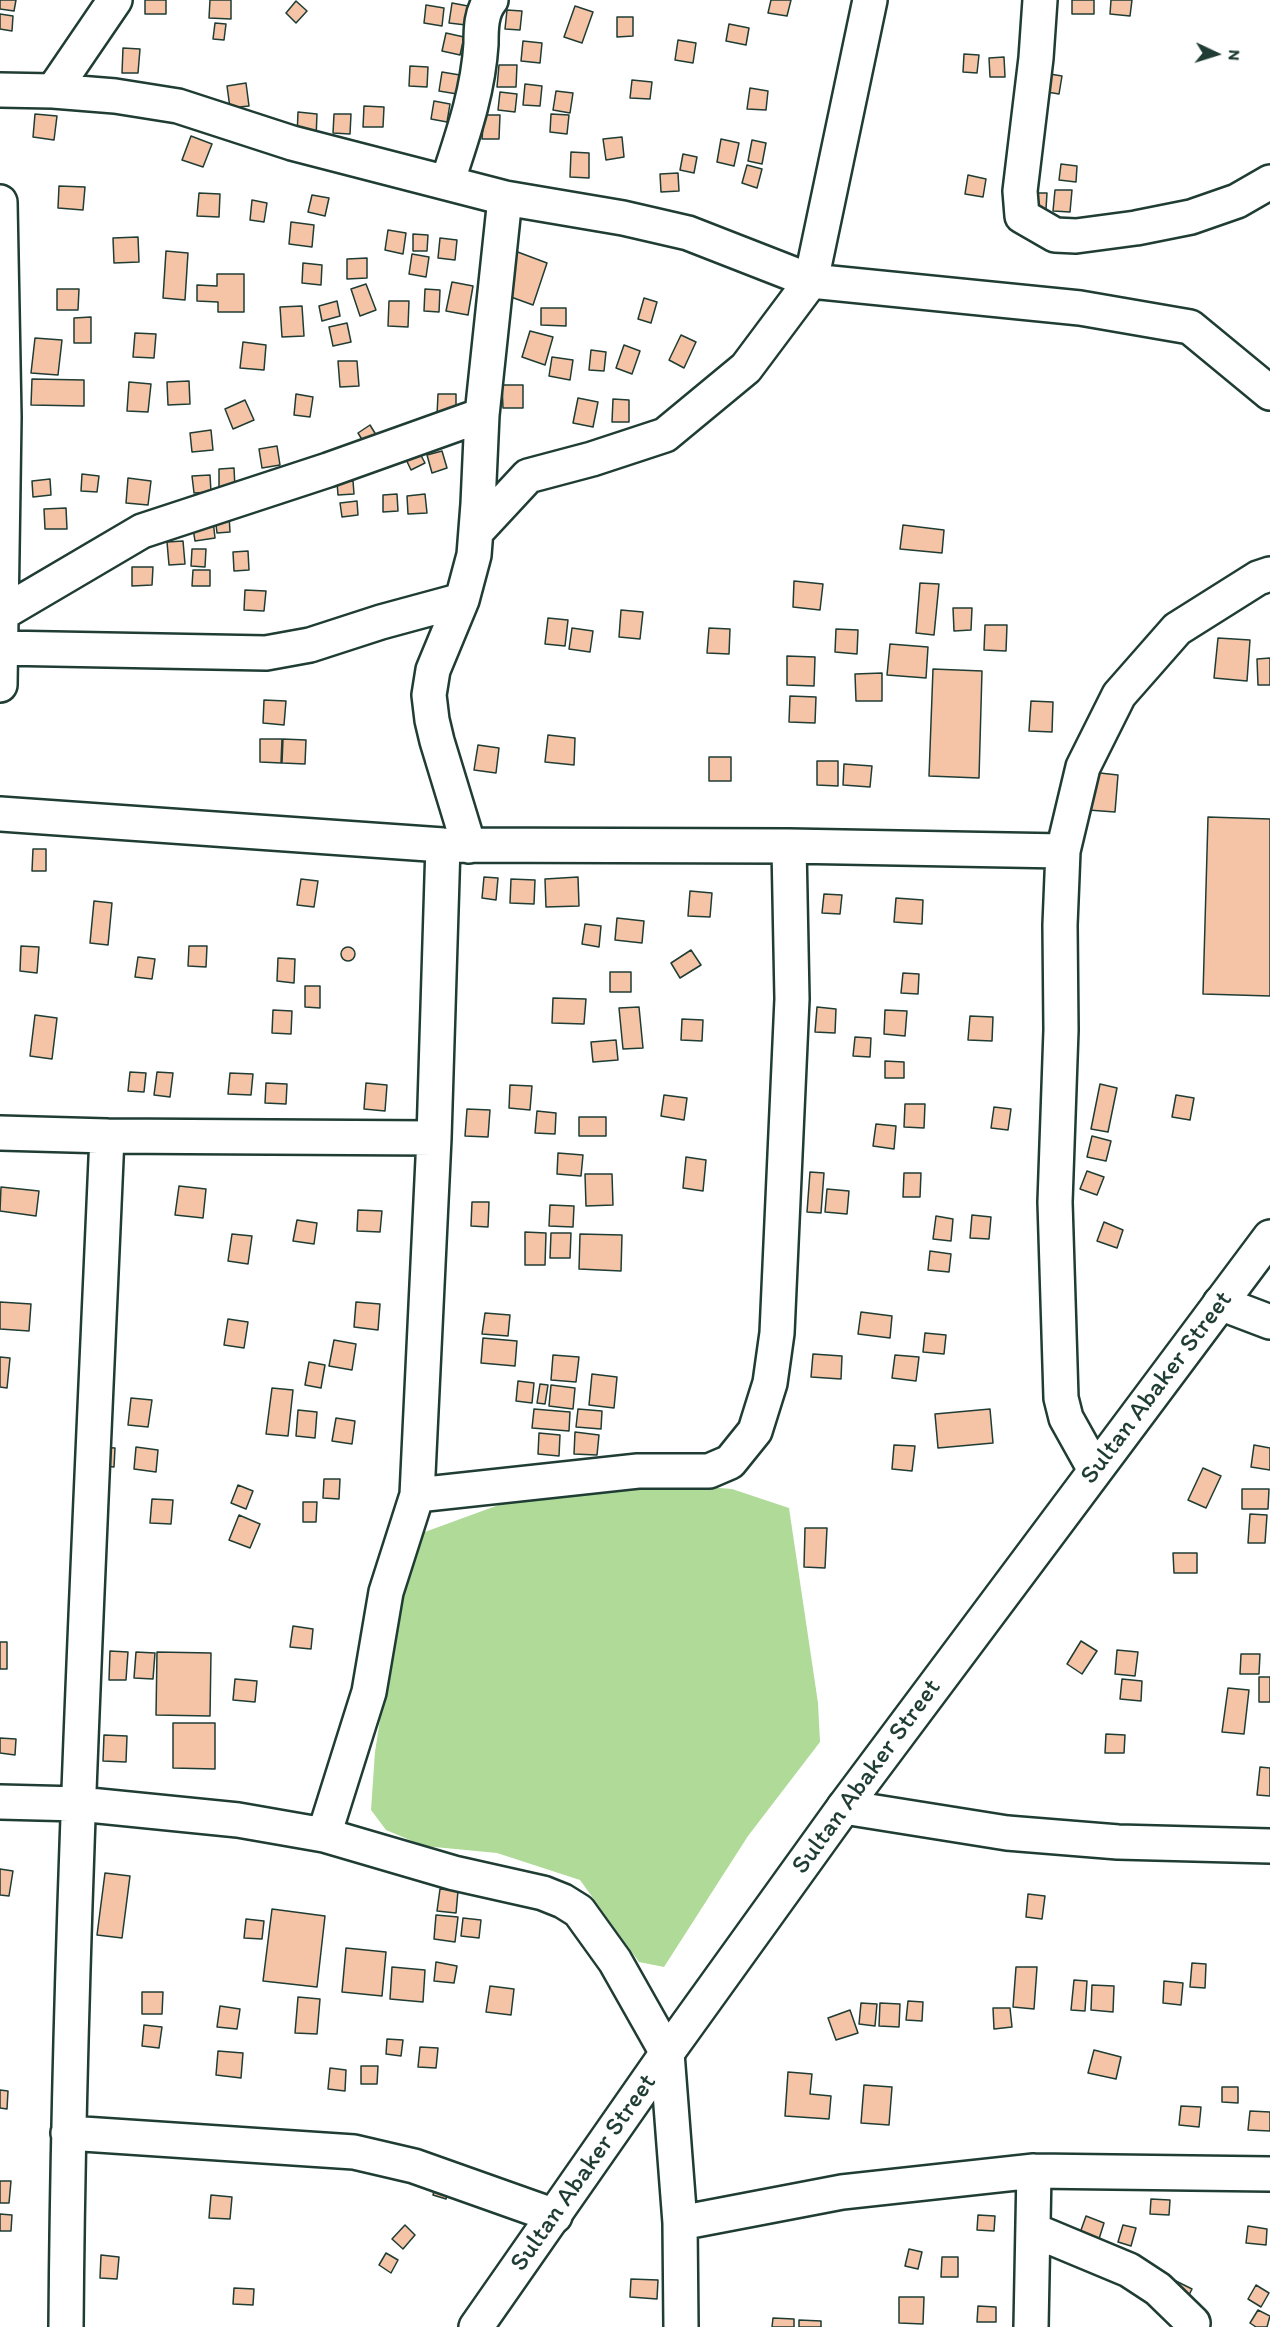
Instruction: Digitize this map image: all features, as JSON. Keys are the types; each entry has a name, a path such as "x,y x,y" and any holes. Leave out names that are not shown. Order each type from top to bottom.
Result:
{"main road":[{"path":"53,91 115,0"},
{"path":"447,183 471,109 479,71 482,20 491,0"},
{"path":"476,532 528,476 592,459 665,435 746,368 811,281 870,0"},
{"path":"1040,0 1036,58 1020,191 1022,216 1055,235 1076,236 1136,228 1191,217 1237,201 1270,182"},
{"path":"0,90 116,96 178,106 292,143 505,198 623,218 688,233 811,281 1080,308 1190,327 1270,393"},
{"path":"324,1835 369,1692 386,1592 417,1495 434,1138 456,845 429,695 433,670 462,600 474,555 482,415 505,198"},
{"path":"0,202 4,417 0,685"},
{"path":"1,614 142,531 328,470 482,415"},
{"path":"1095,1470 1066,1418 1061,1398 1055,1202 1063,851 1083,767 1119,695 1177,629 1258,578 1270,574"},
{"path":"1,648 266,653 310,645 381,622 462,600"},
{"path":"0,814 456,845 789,846 1063,851"},
{"path":"417,1495 638,1471 709,1471 730,1462 755,1431 770,1383 777,1333 792,999 789,846"},
{"path":"0,1132 107,1136 434,1138"},
{"path":"66,2327 68,2133 79,1804 107,1136"},
{"name":"Sultan Abaker Street","path":"476,2327 667,2053 844,1807 1270,1237"},
{"path":"1220,1303 1270,1322"},
{"path":"0,1802 79,1804 238,1820 324,1835 454,1873 543,1893 579,1911 615,1961 667,2053 680,2223 681,2327"},
{"path":"844,1807 1007,1833 1118,1842 1270,1846"},
{"path":"68,2133 354,2152 414,2166 555,2216"},
{"path":"680,2223 842,2192 1034,2171 1270,2174"},
{"path":"1031,2327 1034,2171"},
{"path":"1033,2230 1129,2270 1158,2289 1195,2326"}],"green space":[{"path":"693,1486 732,1489 789,1508 818,1703 820,1742 748,1836 664,1967 639,1962 580,1880 497,1853 424,1846 386,1830 371,1810 375,1752 397,1609 422,1533 537,1491"}],"building":[{"path":"0,0 16,0 14,11 0,9"},
{"path":"145,0 166,0 166,14 145,14"},
{"path":"210,0 231,0 231,19 209,18"},
{"path":"771,0 791,0 787,16 768,13"},
{"path":"1072,0 1094,0 1094,14 1072,14"},
{"path":"1111,0 1132,0 1130,16 1110,14"},
{"path":"296,1 307,11 296,23 286,13"},
{"path":"452,3 468,6 466,25 449,23"},
{"path":"426,5 444,8 442,26 424,23"},
{"path":"575,6 593,12 582,43 564,37"},
{"path":"507,10 522,11 520,30 505,29"},
{"path":"0,14 13,16 12,31 0,29"},
{"path":"617,17 633,17 633,36 617,37"},
{"path":"215,23 226,24 224,40 213,39"},
{"path":"729,24 749,28 746,45 726,41"},
{"path":"446,33 464,37 460,55 442,51"},
{"path":"678,40 696,43 693,63 675,60"},
{"path":"523,41 542,43 540,63 521,61"},
{"path":"123,48 140,49 138,73 122,73"},
{"path":"964,54 979,55 977,73 963,72"},
{"path":"1004,57 1005,77 990,77 989,58"},
{"path":"499,65 517,65 516,87 497,87"},
{"path":"410,66 428,67 427,87 409,86"},
{"path":"442,72 460,75 457,94 439,91"},
{"path":"1044,73 1062,76 1059,94 1041,91"},
{"path":"632,80 652,82 650,99 630,98"},
{"path":"246,83 249,106 230,108 227,86"},
{"path":"525,84 542,86 540,106 523,105"},
{"path":"750,88 768,91 766,110 747,109"},
{"path":"556,91 573,93 570,113 553,110"},
{"path":"500,92 517,94 515,112 498,110"},
{"path":"434,101 450,104 447,122 431,119"},
{"path":"364,106 384,107 383,127 363,127"},
{"path":"298,112 317,114 316,138 297,137"},
{"path":"35,114 57,116 54,140 33,137"},
{"path":"334,114 351,114 350,134 333,133"},
{"path":"551,114 569,115 567,134 550,132"},
{"path":"484,115 500,115 499,139 482,139"},
{"path":"191,136 212,144 203,167 182,160"},
{"path":"622,137 624,157 606,160 603,139"},
{"path":"721,139 739,143 734,166 717,162"},
{"path":"752,140 766,143 762,164 748,161"},
{"path":"571,152 589,153 589,178 570,177"},
{"path":"683,154 697,157 694,173 680,170"},
{"path":"1061,164 1077,166 1076,182 1059,180"},
{"path":"747,165 762,169 757,188 742,183"},
{"path":"678,173 679,191 661,192 660,174"},
{"path":"968,175 986,179 983,197 965,194"},
{"path":"59,186 85,187 83,210 58,208"},
{"path":"1055,190 1072,190 1070,212 1053,211"},
{"path":"199,193 220,194 219,217 197,216"},
{"path":"1034,193 1047,193 1046,209 1033,209"},
{"path":"312,195 329,198 325,216 308,212"},
{"path":"252,200 267,203 264,222 250,220"},
{"path":"291,222 314,225 312,247 289,244"},
{"path":"388,230 406,233 403,254 385,250"},
{"path":"413,234 428,235 427,251 413,251"},
{"path":"138,237 139,262 114,263 113,238"},
{"path":"440,238 457,240 455,260 438,258"},
{"path":"166,251 188,253 185,300 163,298"},
{"path":"515,251 547,263 533,305 500,293"},
{"path":"412,254 429,257 426,277 409,274"},
{"path":"367,258 367,278 347,279 347,259"},
{"path":"303,263 322,265 321,285 302,283"},
{"path":"217,274 244,274 244,312 218,312 218,302 197,301 197,285 217,286"},
{"path":"452,282 473,286 468,315 446,311"},
{"path":"366,284 376,310 360,316 351,289"},
{"path":"57,289 79,289 78,310 57,310"},
{"path":"425,289 440,290 439,312 424,311"},
{"path":"644,298 657,302 651,323 638,319"},
{"path":"337,301 340,316 322,321 319,306"},
{"path":"389,301 409,301 408,327 388,326"},
{"path":"302,306 304,336 282,337 280,307"},
{"path":"541,308 566,308 566,326 541,325"},
{"path":"91,317 91,343 74,343 74,318"},
{"path":"347,323 351,342 333,346 329,327"},
{"path":"530,331 553,337 545,365 522,357"},
{"path":"135,333 156,334 154,358 133,357"},
{"path":"681,335 696,342 684,368 669,360"},
{"path":"35,338 62,340 58,375 31,373"},
{"path":"243,342 266,345 264,370 240,368"},
{"path":"624,345 640,351 632,374 616,368"},
{"path":"591,350 606,352 604,371 589,370"},
{"path":"552,357 573,360 570,380 549,376"},
{"path":"338,361 357,361 359,386 340,387"},
{"path":"32,379 84,380 84,406 31,405"},
{"path":"189,381 190,404 168,405 167,382"},
{"path":"129,382 151,384 148,412 127,411"},
{"path":"502,385 523,385 523,408 503,408"},
{"path":"296,394 313,397 310,417 294,415"},
{"path":"438,394 456,394 456,415 437,415"},
{"path":"578,398 598,402 593,427 573,423"},
{"path":"613,399 629,400 629,422 612,422"},
{"path":"245,400 254,420 233,429 225,409"},
{"path":"370,425 378,438 366,446 358,433"},
{"path":"211,430 213,450 192,452 190,433"},
{"path":"277,446 280,465 262,468 259,449"},
{"path":"416,446 425,463 411,470 403,453"},
{"path":"442,451 447,468 432,473 427,455"},
{"path":"234,468 235,488 219,489 219,469"},
{"path":"82,474 99,476 97,492 81,491"},
{"path":"210,475 211,492 194,493 192,476"},
{"path":"128,478 151,481 148,505 126,503"},
{"path":"50,479 51,495 33,497 32,481"},
{"path":"353,481 354,494 338,495 337,482"},
{"path":"397,494 398,511 383,512 383,495"},
{"path":"425,494 427,513 408,514 407,496"},
{"path":"357,501 358,515 342,517 340,503"},
{"path":"66,508 67,529 45,529 44,509"},
{"path":"229,515 230,532 217,533 215,516"},
{"path":"213,520 215,538 195,541 192,522"},
{"path":"903,525 944,530 942,553 900,549"},
{"path":"183,541 185,564 169,565 167,542"},
{"path":"192,549 206,549 205,567 191,566"},
{"path":"248,551 249,570 234,571 233,552"},
{"path":"132,567 153,567 152,585 132,586"},
{"path":"193,570 210,570 210,586 192,586"},
{"path":"794,581 823,584 820,610 793,607"},
{"path":"920,583 939,584 934,635 916,633"},
{"path":"245,590 266,591 264,611 244,610"},
{"path":"953,608 972,608 971,630 954,631"},
{"path":"621,610 643,612 640,639 619,637"},
{"path":"548,618 568,620 565,646 545,644"},
{"path":"985,625 1007,625 1006,651 984,650"},
{"path":"572,628 593,631 590,652 569,649"},
{"path":"709,628 730,629 729,654 707,653"},
{"path":"836,629 858,630 857,654 835,652"},
{"path":"1218,638 1250,640 1247,681 1214,678"},
{"path":"890,644 928,647 926,678 887,675"},
{"path":"787,656 815,657 814,686 787,685"},
{"path":"1270,658 1270,685 1258,685 1257,659"},
{"path":"933,669 982,671 979,778 929,776"},
{"path":"882,673 882,701 856,701 855,674"},
{"path":"790,696 816,697 815,723 789,722"},
{"path":"264,700 286,701 284,725 263,723"},
{"path":"1031,701 1053,702 1052,732 1029,731"},
{"path":"548,735 575,738 574,765 545,762"},
{"path":"260,739 282,739 281,763 260,762"},
{"path":"283,739 306,740 305,764 282,763"},
{"path":"478,745 499,748 496,773 474,770"},
{"path":"709,757 731,757 731,781 709,781"},
{"path":"817,761 838,761 838,786 817,785"},
{"path":"844,764 872,766 870,787 843,785"},
{"path":"1091,772 1118,775 1115,812 1088,810"},
{"path":"1208,817 1270,819 1270,996 1203,994"},
{"path":"33,849 46,849 46,871 32,871"},
{"path":"484,877 498,878 496,900 482,898"},
{"path":"578,877 579,906 546,907 545,879"},
{"path":"301,879 318,881 314,907 297,905"},
{"path":"511,879 535,880 534,904 510,903"},
{"path":"690,891 712,893 710,917 688,916"},
{"path":"824,894 842,895 840,914 822,913"},
{"path":"896,898 923,900 922,924 894,922"},
{"path":"94,901 112,903 108,945 90,943"},
{"path":"617,918 644,921 642,943 615,940"},
{"path":"585,924 601,926 599,947 582,944"},
{"path":"21,946 39,947 37,973 20,971"},
{"path":"189,946 207,946 206,967 188,966"},
{"path":"348,947 353,949 355,954 353,959 348,961 343,959 341,954 343,949"},
{"path":"691,950 701,965 680,978 671,963"},
{"path":"138,957 155,959 152,979 135,977"},
{"path":"278,958 295,959 294,983 277,981"},
{"path":"610,972 631,972 631,992 610,992"},
{"path":"903,973 919,974 918,994 901,993"},
{"path":"305,986 320,986 320,1008 305,1007"},
{"path":"553,998 586,999 584,1024 552,1023"},
{"path":"639,1007 643,1048 623,1049 619,1008"},
{"path":"817,1007 836,1009 835,1033 815,1032"},
{"path":"273,1010 292,1011 291,1034 272,1033"},
{"path":"885,1010 907,1011 905,1036 884,1034"},
{"path":"35,1015 57,1018 52,1059 30,1056"},
{"path":"970,1016 993,1017 992,1041 968,1040"},
{"path":"682,1019 703,1020 702,1041 681,1040"},
{"path":"855,1037 871,1038 870,1057 853,1056"},
{"path":"616,1040 618,1060 593,1062 591,1042"},
{"path":"885,1061 904,1062 904,1078 885,1078"},
{"path":"130,1072 146,1073 144,1092 128,1091"},
{"path":"157,1072 173,1073 170,1097 154,1095"},
{"path":"230,1073 253,1074 251,1095 228,1094"},
{"path":"266,1083 287,1084 286,1104 265,1103"},
{"path":"366,1083 387,1085 385,1111 364,1109"},
{"path":"1100,1084 1117,1088 1108,1132 1091,1129"},
{"path":"510,1085 532,1086 530,1110 509,1108"},
{"path":"664,1095 687,1098 684,1120 661,1116"},
{"path":"1176,1095 1194,1098 1190,1120 1172,1117"},
{"path":"905,1104 925,1104 924,1128 904,1127"},
{"path":"994,1107 1011,1109 1008,1130 991,1128"},
{"path":"467,1109 490,1110 488,1137 465,1136"},
{"path":"537,1111 556,1113 555,1134 535,1133"},
{"path":"579,1117 606,1117 606,1136 579,1136"},
{"path":"876,1124 896,1126 894,1149 873,1146"},
{"path":"1092,1136 1111,1141 1106,1161 1087,1157"},
{"path":"558,1153 583,1155 581,1176 557,1174"},
{"path":"686,1157 706,1160 703,1191 683,1188"},
{"path":"1087,1171 1104,1177 1097,1195 1080,1189"},
{"path":"810,1172 824,1173 821,1213 807,1212"},
{"path":"904,1173 921,1173 920,1197 903,1197"},
{"path":"585,1174 612,1174 613,1205 586,1206"},
{"path":"179,1186 206,1189 203,1218 175,1215"},
{"path":"1,1187 39,1191 36,1216 0,1211"},
{"path":"827,1189 849,1191 847,1214 825,1212"},
{"path":"472,1202 489,1202 488,1227 471,1226"},
{"path":"550,1205 574,1206 573,1227 549,1226"},
{"path":"358,1210 382,1211 380,1232 357,1231"},
{"path":"972,1215 991,1217 989,1239 970,1238"},
{"path":"936,1216 953,1219 951,1241 933,1239"},
{"path":"297,1220 317,1223 314,1244 293,1241"},
{"path":"1104,1222 1123,1230 1117,1248 1097,1241"},
{"path":"525,1232 546,1233 545,1265 525,1265"},
{"path":"551,1233 571,1233 570,1258 550,1258"},
{"path":"232,1234 252,1236 248,1264 228,1261"},
{"path":"580,1234 622,1235 621,1271 579,1269"},
{"path":"930,1251 951,1254 949,1272 928,1270"},
{"path":"0,1302 31,1304 29,1331 0,1329"},
{"path":"356,1302 380,1304 378,1330 354,1327"},
{"path":"861,1312 892,1316 890,1338 858,1334"},
{"path":"485,1313 510,1315 508,1336 482,1334"},
{"path":"228,1319 248,1322 244,1348 224,1345"},
{"path":"925,1333 946,1335 944,1354 923,1352"},
{"path":"483,1338 517,1341 515,1366 481,1363"},
{"path":"334,1340 356,1344 352,1370 329,1366"},
{"path":"813,1354 842,1356 841,1379 811,1377"},
{"path":"553,1355 579,1357 576,1382 551,1380"},
{"path":"895,1355 919,1357 916,1381 892,1378"},
{"path":"0,1357 10,1358 7,1388 0,1387"},
{"path":"309,1362 325,1365 321,1388 305,1385"},
{"path":"592,1374 617,1377 614,1408 589,1405"},
{"path":"518,1381 534,1383 532,1403 516,1401"},
{"path":"540,1384 548,1385 545,1404 537,1403"},
{"path":"551,1385 575,1388 573,1409 549,1406"},
{"path":"272,1388 293,1390 288,1436 266,1434"},
{"path":"131,1398 152,1400 148,1427 128,1425"},
{"path":"534,1409 570,1412 569,1431 532,1428"},
{"path":"578,1409 602,1411 601,1429 576,1427"},
{"path":"990,1409 993,1443 938,1448 935,1414"},
{"path":"298,1410 317,1412 315,1438 296,1436"},
{"path":"336,1418 355,1421 352,1444 332,1441"},
{"path":"575,1432 599,1435 597,1455 574,1454"},
{"path":"539,1433 560,1435 559,1456 538,1454"},
{"path":"894,1445 915,1446 912,1471 892,1469"},
{"path":"1254,1445 1270,1448 1270,1470 1251,1467"},
{"path":"99,1447 115,1448 114,1467 97,1465"},
{"path":"136,1447 158,1450 156,1472 134,1469"},
{"path":"1203,1468 1221,1476 1206,1508 1188,1500"},
{"path":"324,1479 340,1479 339,1499 323,1498"},
{"path":"238,1485 253,1491 246,1509 231,1503"},
{"path":"1242,1489 1269,1489 1268,1509 1242,1509"},
{"path":"152,1499 173,1500 171,1524 150,1523"},
{"path":"303,1502 317,1502 316,1522 303,1522"},
{"path":"1250,1514 1267,1515 1265,1543 1248,1543"},
{"path":"239,1515 260,1524 250,1548 229,1540"},
{"path":"805,1528 827,1528 825,1568 804,1567"},
{"path":"1173,1553 1197,1553 1197,1573 1174,1573"},
{"path":"293,1626 313,1629 311,1649 290,1647"},
{"path":"1081,1641 1097,1651 1082,1674 1067,1664"},
{"path":"0,1642 7,1642 7,1669 0,1669"},
{"path":"1117,1650 1138,1652 1135,1676 1115,1674"},
{"path":"110,1651 128,1652 126,1680 109,1680"},
{"path":"136,1652 155,1653 153,1679 134,1678"},
{"path":"157,1652 211,1653 210,1716 156,1715"},
{"path":"1241,1654 1260,1654 1259,1674 1240,1674"},
{"path":"1259,1677 1270,1677 1270,1702 1259,1702"},
{"path":"235,1679 257,1681 255,1702 233,1700"},
{"path":"1122,1679 1142,1681 1141,1701 1120,1699"},
{"path":"1228,1688 1249,1690 1244,1734 1222,1732"},
{"path":"173,1723 215,1723 215,1769 173,1768"},
{"path":"1106,1734 1125,1735 1124,1753 1105,1753"},
{"path":"104,1735 127,1736 126,1762 103,1761"},
{"path":"0,1738 16,1739 15,1755 0,1753"},
{"path":"1260,1767 1270,1768 1270,1796 1257,1795"},
{"path":"0,1869 13,1871 9,1896 0,1895"},
{"path":"105,1873 130,1876 122,1938 97,1935"},
{"path":"440,1889 458,1891 456,1913 437,1911"},
{"path":"1028,1894 1045,1896 1042,1919 1026,1917"},
{"path":"272,1909 325,1916 317,1987 263,1981"},
{"path":"436,1915 458,1917 455,1942 434,1939"},
{"path":"463,1918 481,1920 479,1938 461,1936"},
{"path":"246,1919 264,1921 262,1939 244,1938"},
{"path":"346,1948 386,1952 382,1996 342,1992"},
{"path":"436,1962 457,1966 454,1983 434,1981"},
{"path":"1192,1963 1206,1964 1205,1988 1190,1987"},
{"path":"392,1967 425,1970 423,2002 390,1999"},
{"path":"1016,1967 1037,1967 1034,2009 1013,2007"},
{"path":"1074,1980 1087,1981 1085,2011 1071,2010"},
{"path":"1164,1981 1183,1983 1181,2005 1163,2003"},
{"path":"1092,1985 1114,1986 1113,2012 1091,2010"},
{"path":"490,1986 514,1989 511,2015 486,2012"},
{"path":"142,1992 163,1992 162,2014 142,2014"},
{"path":"298,1997 320,1999 317,2034 295,2033"},
{"path":"908,2001 923,2002 922,2021 906,2020"},
{"path":"861,2003 877,2004 875,2026 859,2024"},
{"path":"880,2003 900,2004 899,2027 879,2026"},
{"path":"220,2006 240,2009 237,2029 217,2027"},
{"path":"993,2008 1010,2008 1012,2027 994,2029"},
{"path":"850,2010 858,2033 836,2040 828,2018"},
{"path":"144,2025 162,2027 159,2048 142,2046"},
{"path":"387,2039 403,2040 401,2056 386,2054"},
{"path":"420,2047 438,2048 436,2068 418,2067"},
{"path":"1094,2050 1121,2057 1116,2079 1088,2073"},
{"path":"218,2051 243,2053 241,2078 216,2075"},
{"path":"361,2066 378,2066 377,2084 361,2084"},
{"path":"330,2068 346,2070 345,2091 328,2089"},
{"path":"788,2072 812,2074 810,2094 831,2096 829,2119 785,2116"},
{"path":"864,2085 892,2087 889,2125 861,2123"},
{"path":"1222,2087 1238,2087 1238,2103 1222,2102"},
{"path":"0,2090 8,2091 7,2109 0,2108"},
{"path":"1181,2106 1201,2107 1199,2127 1179,2125"},
{"path":"1250,2111 1270,2112 1270,2131 1248,2130"},
{"path":"437,2180 450,2184 446,2199 433,2195"},
{"path":"0,2181 11,2181 9,2203 0,2203"},
{"path":"211,2195 232,2197 230,2219 209,2218"},
{"path":"1151,2199 1170,2200 1169,2215 1150,2214"},
{"path":"0,2214 12,2215 11,2231 0,2231"},
{"path":"978,2215 995,2216 994,2231 977,2230"},
{"path":"1086,2216 1104,2223 1099,2239 1080,2233"},
{"path":"405,2225 415,2235 403,2249 392,2239"},
{"path":"1123,2225 1136,2228 1131,2246 1118,2242"},
{"path":"1248,2226 1267,2229 1266,2245 1246,2243"},
{"path":"909,2249 922,2252 918,2269 905,2266"},
{"path":"386,2253 398,2260 391,2273 379,2265"},
{"path":"101,2255 119,2257 117,2279 100,2278"},
{"path":"942,2257 958,2257 958,2277 941,2277"},
{"path":"631,2279 658,2280 657,2299 630,2297"},
{"path":"1176,2281 1192,2289 1185,2303 1169,2294"},
{"path":"1256,2285 1269,2293 1261,2307 1248,2299"},
{"path":"234,2288 254,2289 253,2305 233,2304"},
{"path":"899,2297 924,2297 923,2324 899,2323"},
{"path":"978,2306 996,2307 996,2322 977,2322"},
{"path":"1258,2310 1270,2316 1267,2327 1256,2327 1250,2323"},
{"path":"773,2318 794,2319 794,2327 772,2327"},
{"path":"799,2320 821,2321 821,2327 799,2327"}]}
